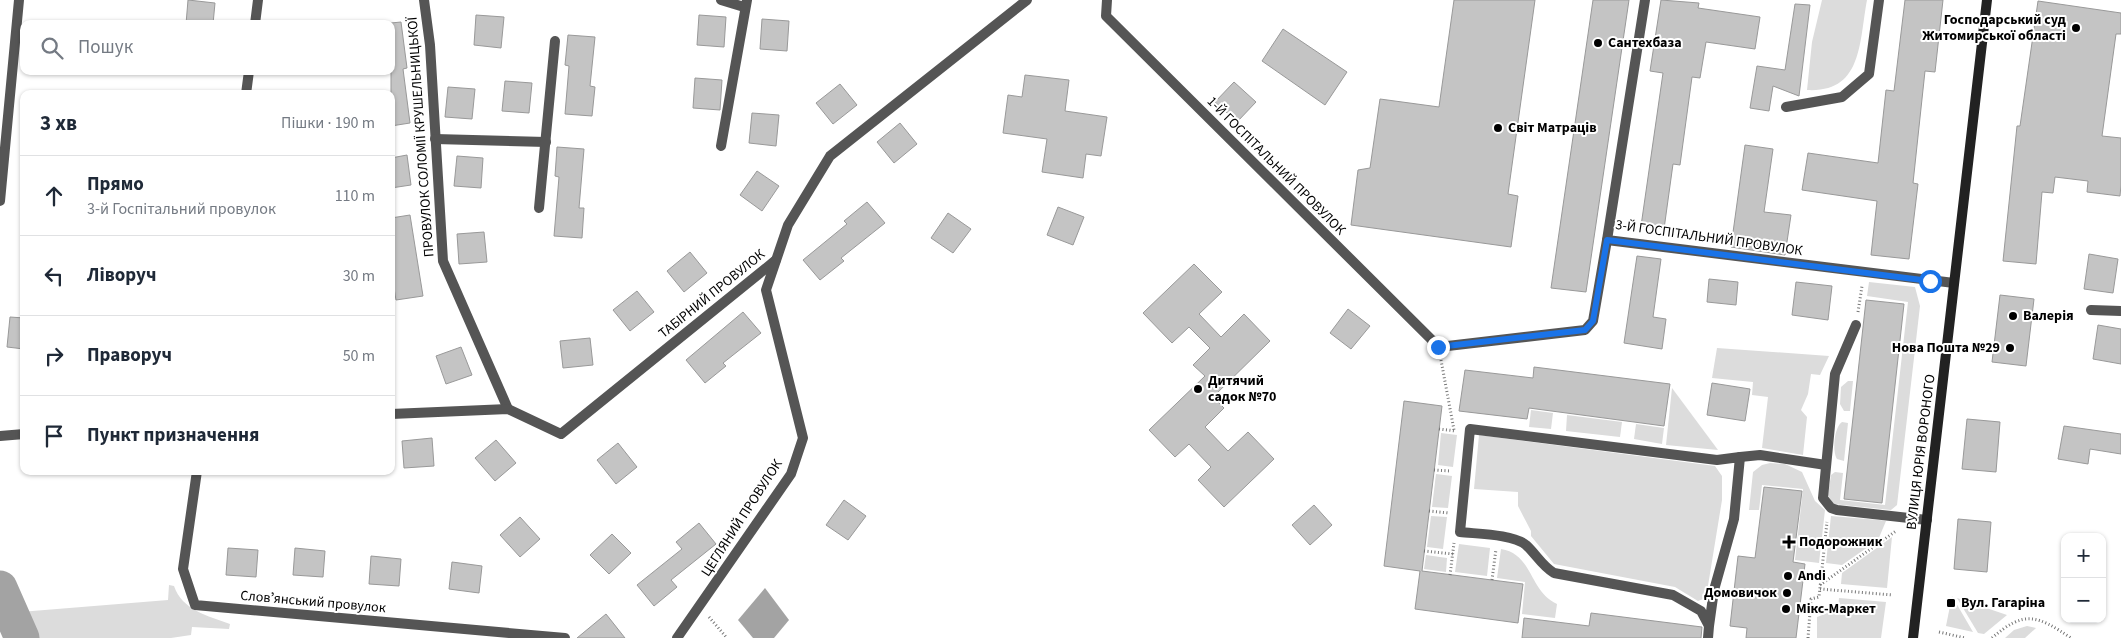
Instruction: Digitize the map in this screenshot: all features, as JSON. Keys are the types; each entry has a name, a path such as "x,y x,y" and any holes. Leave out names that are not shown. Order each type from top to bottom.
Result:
{"main road":[{"name":"ВУЛИЦЯ ЮРІЯ ВОРОНОГО","path":"1913,638 1988,0"}],"street":[{"path":"0,201 19,0"},
{"path":"256,20 258,0"},
{"name":"ПРОВУЛОК СОЛОМІЇ КРУШЕЛЬНИЦЬКОЇ","path":"424,0 430,45 443,261 508,409"},
{"path":"721,0 745,4 721,146"},
{"name":"ТАБІРНИЙ ПРОВУЛОК","path":"395,414 508,409 561,434 776,260 788,225 830,156 1027,0"},
{"name":"1-Й ГОСПІТАЛЬНИЙ ПРОВУЛОК","path":"1107,0 1106,16 1438,347"},
{"name":"3-Й ГОСПІТАЛЬНИЙ ПРОВУЛОК","path":"1645,0 1607,240 1864,274 1954,283"},
{"path":"1786,107 1842,98 1869,74 1879,0"},
{"path":"539,208 555,41"},
{"path":"247,90 248,75"},
{"path":"435,139 546,142"},
{"path":"1438,347 1585,330 1593,321 1607,240"},
{"name":"ЦЕГЛЯНИЙ ПРОВУЛОК","path":"677,638 791,474 803,438 766,290 776,260"},
{"path":"2091,310 2121,311"},
{"path":"1856,325 1835,374 1822,492 1829,506 1837,510 1927,520"},
{"path":"1709,626 1701,611 1673,595 1554,573 1547,569 1529,548 1518,539 1460,532 1470,428 1717,460 1760,455 1826,465"},
{"path":"0,436 20,434"},
{"path":"1708,638 1714,590 1734,519 1740,457"},
{"name":"Словʼянський провулок","path":"196,475 183,569 195,605 565,638"}],"path":[{"path":"1856,325 1864,274"},
{"path":"1438,347 1455,430"},
{"path":"1808,638 1811,599 1819,597 1829,506"},
{"path":"1820,587 1900,528"},
{"path":"1450,575 1454,540 1460,532"},
{"path":"1492,580 1497,537"},
{"path":"1424,551 1453,554"},
{"path":"1820,587 1893,595"},
{"path":"700,607 727,638"},
{"path":"1992,638 2007,625 2024,619 2034,619 2071,638"},
{"path":"1939,632 1965,638"}],"shaded area":[{"path":"1822,0 1867,0 1859,48 1855,62 1848,74 1839,83 1825,89 1807,90 1812,42"},
{"path":"1869,282 1915,287 1920,306 1897,505 1891,510 1833,504 1828,495 1831,475 1835,472 1843,473 1840,500 1885,505 1908,302 1867,296"},
{"path":"1717,348 1829,356 1820,375 1811,374 1808,394 1801,410 1807,417 1803,455 1762,448 1768,397 1752,395 1753,382 1712,378"},
{"path":"1848,381 1853,381 1850,411 1844,411 1840,404 1841,387"},
{"path":"1672,388 1718,450 1666,445"},
{"path":"1531,410 1553,413 1551,429 1529,427"},
{"path":"1567,415 1622,422 1620,437 1566,431"},
{"path":"1842,422 1848,423 1844,461 1837,459 1835,456 1837,429"},
{"path":"1636,424 1664,428 1662,444 1634,439"},
{"path":"1441,433 1457,435 1453,467 1438,465"},
{"path":"1479,435 1715,466 1722,476 1722,500 1706,598 1698,601 1675,587 1554,564 1531,536 1531,531 1518,506 1518,492 1474,489"},
{"path":"1770,463 1785,464 1802,472 1815,501 1825,510 1819,563 1795,560 1803,489 1762,485 1759,510 1749,510 1753,472 1762,465"},
{"path":"1436,474 1452,476 1448,508 1432,507"},
{"path":"1431,516 1447,517 1443,549 1427,547"},
{"path":"1831,516 1886,521 1878,540 1842,565 1826,563"},
{"path":"1892,537 1887,588 1841,584 1842,573"},
{"path":"1459,544 1490,548 1487,576 1455,572"},
{"path":"1501,549 1511,552 1519,558 1541,591 1557,604 1555,618 1522,614 1525,582 1497,578"},
{"path":"1426,555 1447,558 1446,572 1424,569"},
{"path":"169,585 174,586 183,601 189,606 205,615 230,624 229,629 192,627 191,635 171,638 7,638 4,629 25,622 20,612 168,600"},
{"path":"765,588 789,620 774,638 753,638 738,620"},
{"path":"1952,596 1973,632 1946,626"},
{"path":"1839,598 1886,602 1881,638 1817,638 1817,617 1838,609"},
{"path":"1957,598 2007,615 1984,634 1978,633"},
{"path":"2027,626 2036,628 2025,638 2005,638 2014,630"}],"building":[{"path":"188,0 215,3 213,20 186,20"},
{"path":"1454,0 1535,0 1508,194 1518,196 1511,247 1351,225 1358,170 1370,168 1380,99 1439,107"},
{"path":"1593,0 1629,0 1586,292 1551,288"},
{"path":"1661,0 1699,3 1698,8 1760,17 1755,49 1706,42 1700,78 1692,77 1680,165 1673,164 1664,229 1641,226 1663,73 1650,71"},
{"path":"1905,0 1943,0 1935,72 1925,71 1913,183 1918,184 1909,259 1871,255 1877,201 1802,190 1808,153 1878,163 1886,90 1894,91"},
{"path":"2038,1 2121,13 2121,34 2116,34 2102,136 2121,138 2121,185 2120,196 2087,192 2088,181 2055,177 2053,193 2042,192 2036,264 2003,261 2017,126 2020,126"},
{"path":"1795,4 1810,5 1799,96 1773,86 1769,111 1750,108 1757,66 1785,70"},
{"path":"476,15 504,17 501,48 474,45"},
{"path":"699,15 726,17 724,47 697,45"},
{"path":"762,19 789,21 787,51 760,49"},
{"path":"401,22 407,68 403,69 410,123 395,125 395,90 391,90 391,75 395,75 395,23"},
{"path":"1283,29 1347,72 1325,105 1262,61"},
{"path":"568,35 595,37 590,86 595,87 592,116 565,114 569,66 565,65"},
{"path":"1025,75 1069,80 1065,111 1107,117 1101,156 1086,154 1083,178 1042,172 1047,139 1003,133 1008,95 1022,97"},
{"path":"695,78 722,80 720,110 693,108"},
{"path":"505,81 532,83 529,113 502,111"},
{"path":"1234,82 1256,102 1237,122 1215,102"},
{"path":"840,84 857,105 833,124 816,103"},
{"path":"448,87 475,89 472,119 445,117"},
{"path":"752,113 779,115 776,146 749,143"},
{"path":"900,123 917,144 894,163 877,142"},
{"path":"1745,145 1773,149 1764,212 1791,215 1785,255 1731,247"},
{"path":"557,147 584,149 579,208 584,208 582,238 554,236 559,177 555,176"},
{"path":"407,155 411,185 395,187 395,157"},
{"path":"457,156 483,158 481,188 454,186"},
{"path":"757,171 779,186 762,211 740,195"},
{"path":"867,202 885,223 841,258 844,261 820,280 803,260 847,224 844,221"},
{"path":"1058,207 1084,217 1073,245 1047,235"},
{"path":"948,213 971,229 953,253 931,238"},
{"path":"410,215 423,296 396,300 395,217"},
{"path":"484,232 487,262 459,264 457,234"},
{"path":"690,252 707,273 684,292 667,271"},
{"path":"2089,254 2118,259 2113,293 2084,289"},
{"path":"1637,256 1661,259 1653,317 1666,319 1662,349 1624,343"},
{"name":"Дитячий садок №70","path":"1194,264 1222,292 1199,314 1221,337 1244,314 1270,341 1213,397 1224,408 1205,427 1228,451 1248,432 1274,459 1224,507 1198,480 1211,467 1189,444 1175,457 1149,430 1205,376 1193,365 1210,348 1189,327 1172,343 1143,313"},
{"path":"1709,279 1738,282 1736,305 1707,302"},
{"path":"1796,282 1832,286 1828,320 1792,315"},
{"path":"637,291 654,312 630,331 613,310"},
{"path":"2000,295 2034,299 2026,366 1992,362"},
{"path":"1866,300 1904,304 1882,503 1844,499"},
{"path":"1348,309 1370,326 1351,349 1330,333"},
{"path":"743,312 761,333 723,363 726,366 705,383 686,360"},
{"path":"10,317 20,318 20,349 7,347"},
{"path":"2098,325 2121,329 2121,364 2093,359"},
{"path":"590,338 593,365 563,368 560,341"},
{"path":"461,347 472,375 446,384 436,356"},
{"path":"1534,367 1670,384 1664,426 1529,408 1527,419 1459,411 1465,370 1533,378"},
{"path":"1712,383 1750,389 1745,421 1707,415"},
{"path":"1404,401 1442,406 1422,571 1523,584 1518,623 1415,609 1420,571 1384,566"},
{"path":"1967,419 2000,422 1996,472 1962,469"},
{"path":"2064,426 2121,434 2121,454 2090,449 2088,464 2058,459"},
{"path":"432,438 434,466 404,468 402,441"},
{"path":"496,440 516,463 495,481 475,458"},
{"path":"618,443 637,467 616,484 597,460"},
{"path":"1764,487 1802,491 1793,562 1805,564 1796,638 1746,638 1747,628 1730,626 1738,556 1755,558"},
{"path":"844,500 866,516 848,540 826,525"},
{"path":"1314,505 1332,525 1310,545 1292,525"},
{"path":"520,517 540,539 520,557 500,535"},
{"path":"1958,519 1991,522 1987,572 1954,569"},
{"path":"699,523 716,544 671,580 677,587 654,606 637,585 682,549 676,542"},
{"path":"612,534 631,553 609,574 590,555"},
{"path":"228,548 258,550 256,577 226,575"},
{"path":"295,548 325,551 323,577 293,575"},
{"path":"371,556 401,559 399,586 369,584"},
{"path":"452,562 482,566 479,593 449,589"},
{"path":"1591,613 1702,627 1701,638 1522,638 1524,618 1589,626"},
{"path":"606,614 625,638 577,638"}],"waterway":[{"path":"0,588 22,638"}],"place":[{"name":"Господарський суд Житомирської області","path":"2076,28"},
{"name":"Сантехбаза","path":"1598,43"},
{"name":"Світ Матраців","path":"1498,128"},
{"name":"Валерія","path":"2013,316"},
{"name":"Нова Пошта №29","path":"2010,348"},
{"name":"Дитячий садок №70","path":"1198,389"},
{"name":"Подорожник","path":"1789,542"},
{"name":"Andi","path":"1788,576"},
{"name":"Домовичок","path":"1787,593"},
{"name":"Вул. Гагаріна","path":"1951,603"},
{"name":"Мікс-Маркет","path":"1786,609"}],"route":[{"path":"1438,347 1585,330 1593,321 1607,240 1930,281"}]}
